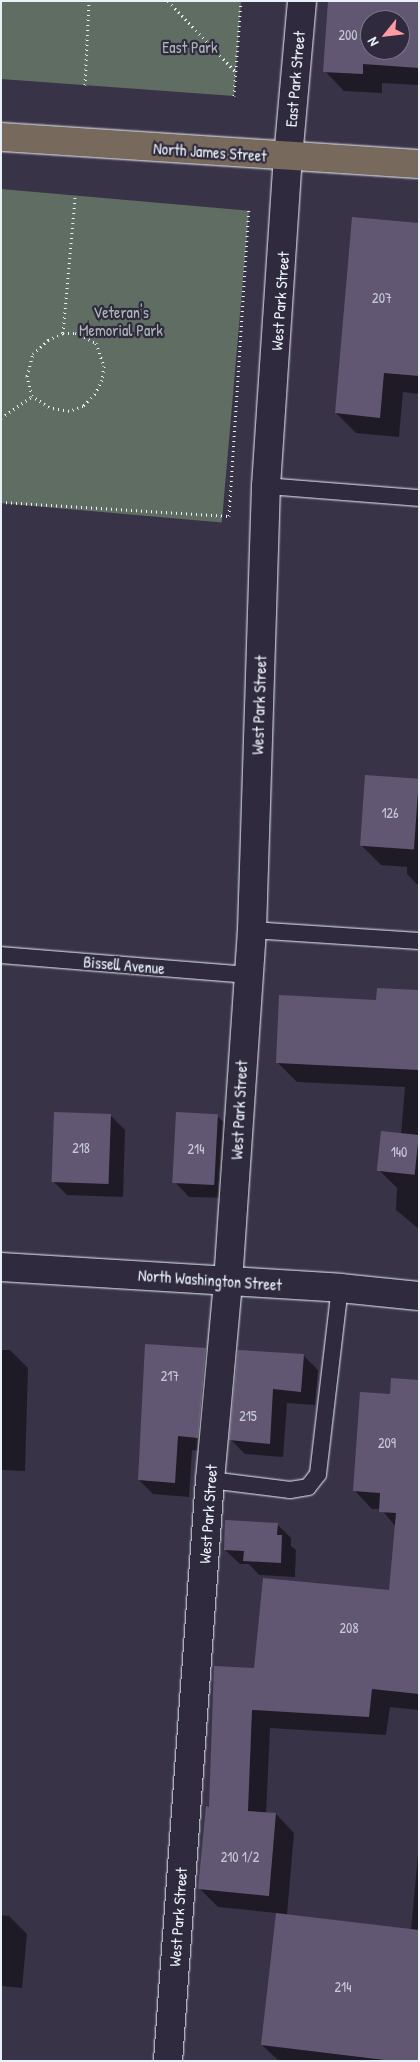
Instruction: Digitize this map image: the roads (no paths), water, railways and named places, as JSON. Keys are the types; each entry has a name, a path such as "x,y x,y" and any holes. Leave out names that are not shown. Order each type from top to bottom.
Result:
{"main road":[{"name":"North James Street","path":"1,137 288,158 419,164"}],"street":[{"name":"East Park Street","path":"288,158 302,1"},
{"name":"West Park Street","path":"168,2061 210,1480 228,1282 247,975 252,930 266,486 288,158"},
{"name":"North Washington Street","path":"1,1266 340,1288 419,1296"}],"lane":[{"path":"266,486 419,498"},
{"path":"252,930 419,941"},
{"name":"Bissell Avenue","path":"1,955 247,975"},
{"path":"210,1480 290,1490 308,1487 318,1474 340,1288"}],"park label":[{"name":"East Park","path":"190,47"},
{"name":"Veteran's Memorial Park","path":"121,321"}]}
